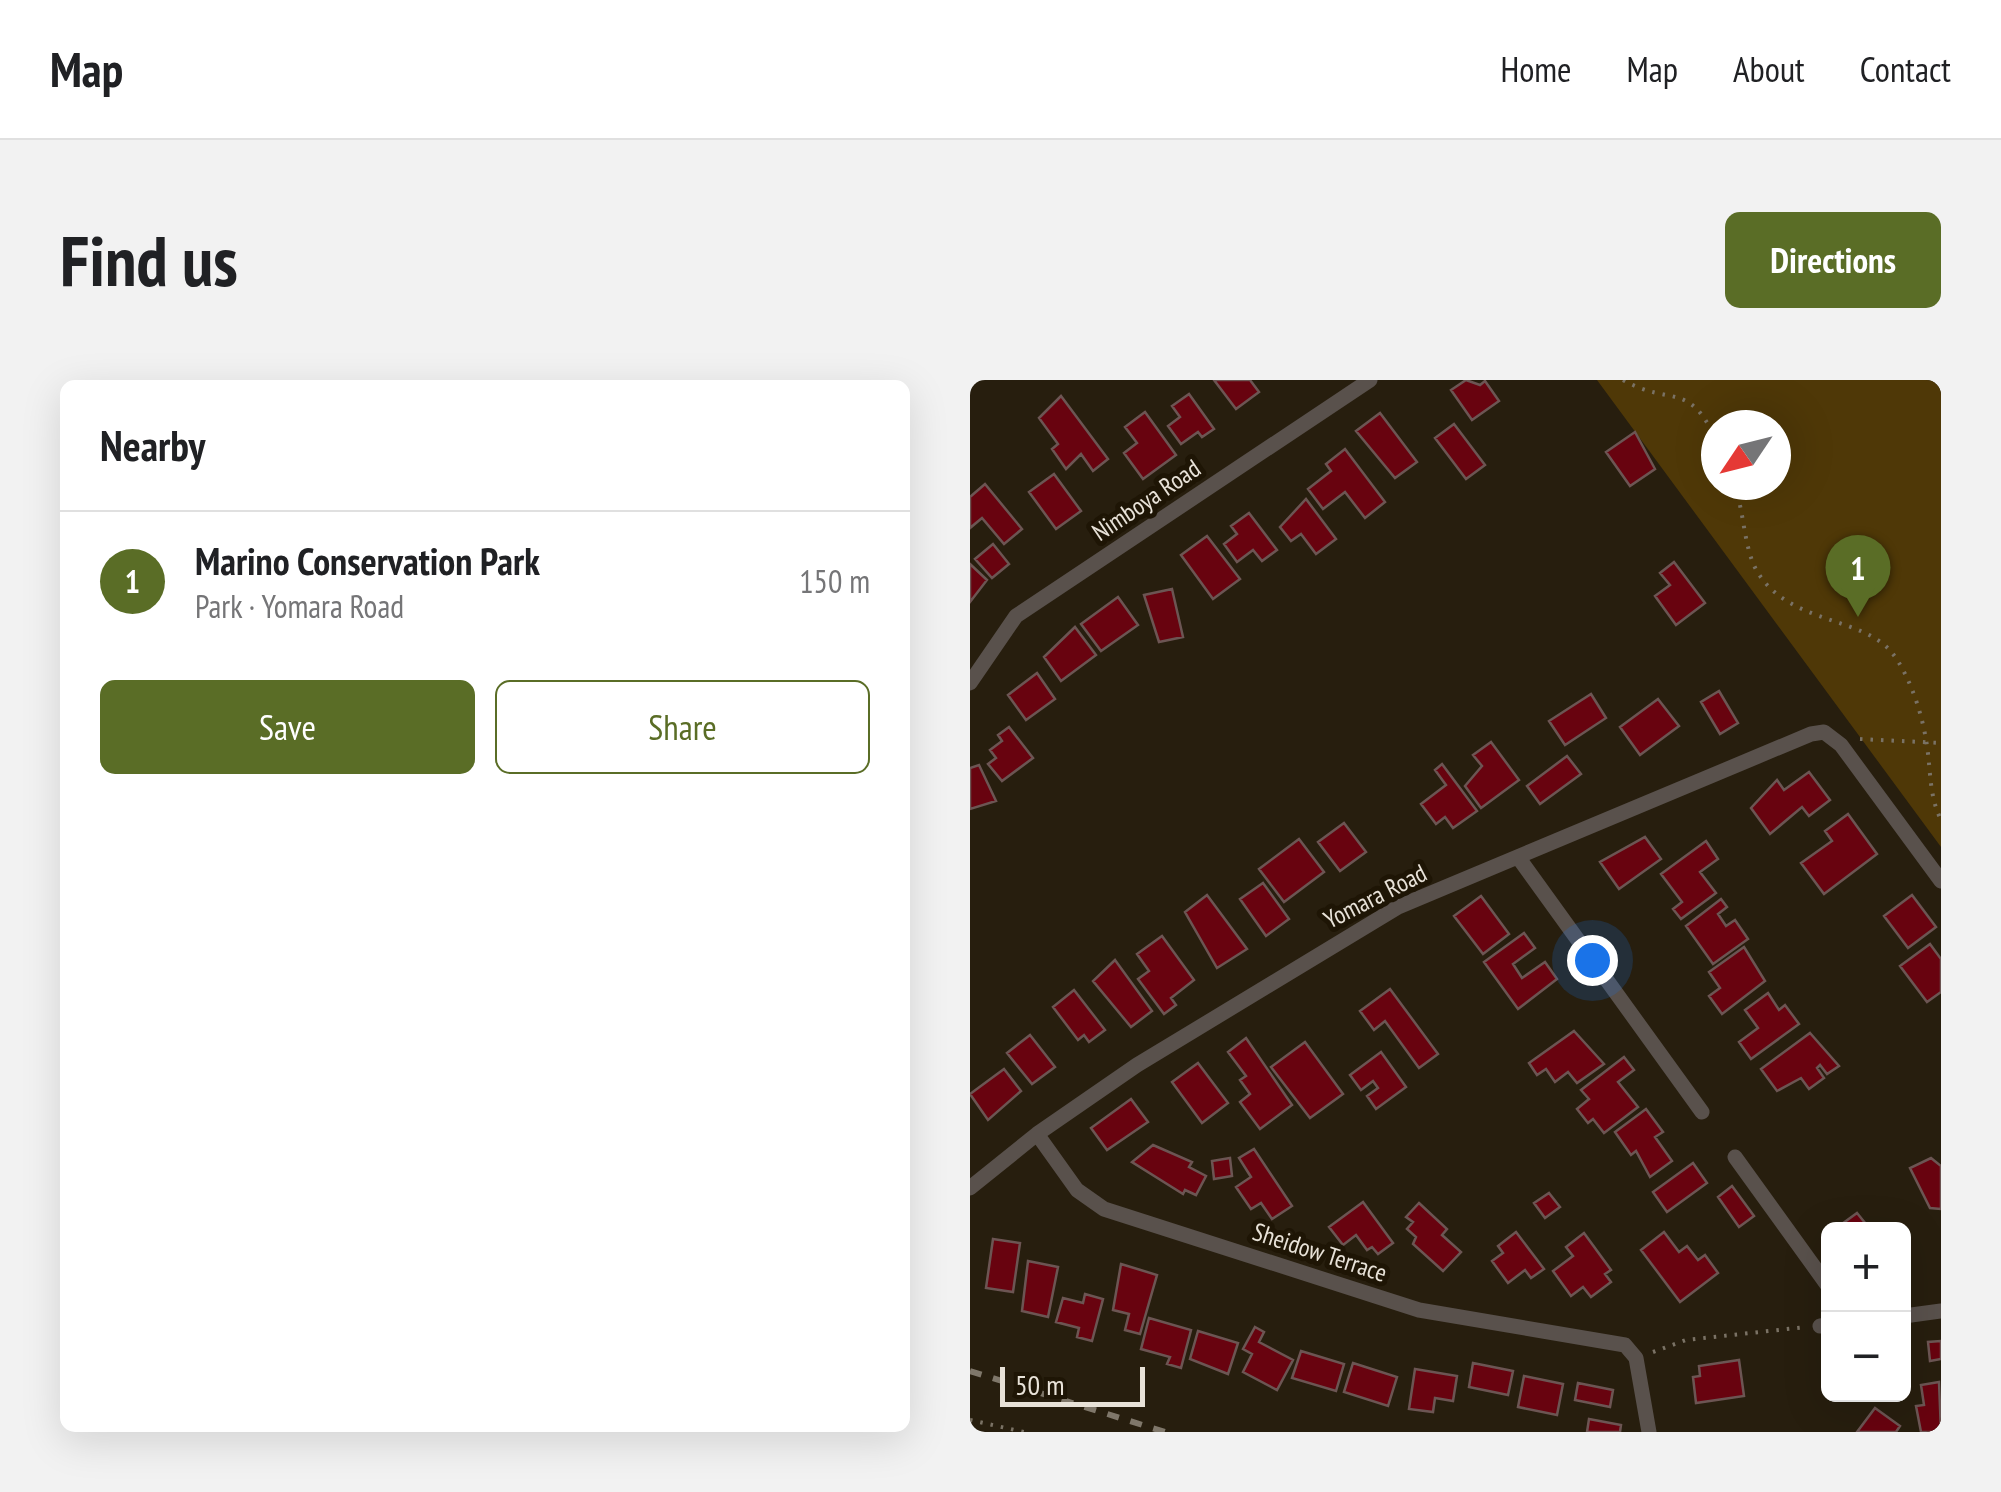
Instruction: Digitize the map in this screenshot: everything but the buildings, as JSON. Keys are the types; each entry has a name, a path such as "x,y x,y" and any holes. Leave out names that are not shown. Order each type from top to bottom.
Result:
{"street":[{"name":"Nimboya Road","path":"970,683 1016,616 1370,380"},
{"name":"Yomara Road","path":"970,1188 1038,1134 1248,995 1398,907 1810,734 1824,732 1841,745"},
{"path":"1841,745 1941,882"},
{"path":"1518,857 1702,1112"},
{"name":"Sheidow Terrace","path":"1038,1134 1077,1190 1104,1209 1419,1310 1631,1352"},
{"path":"1735,1157 1821,1276"},
{"path":"1911,1315 1941,1311"},
{"path":"1631,1352 1648,1432"}],"path":[{"path":"1623,380 1656,392 1685,395 1701,412"},
{"path":"1738,500 1756,569 1770,590 1810,615 1881,642 1893,654 1921,716 1931,800 1941,820"},
{"path":"1841,745 1863,738 1927,746 1941,743"},
{"path":"1631,1352 1686,1340 1821,1325"},
{"path":"970,1420 1024,1432"}],"shaded area":[{"path":"1597,380 1941,380 1941,847"}],"railway":[{"path":"970,1371 1165,1432"}],"place":[{"name":"Marino Conservation Park","path":"1858,617"}]}
